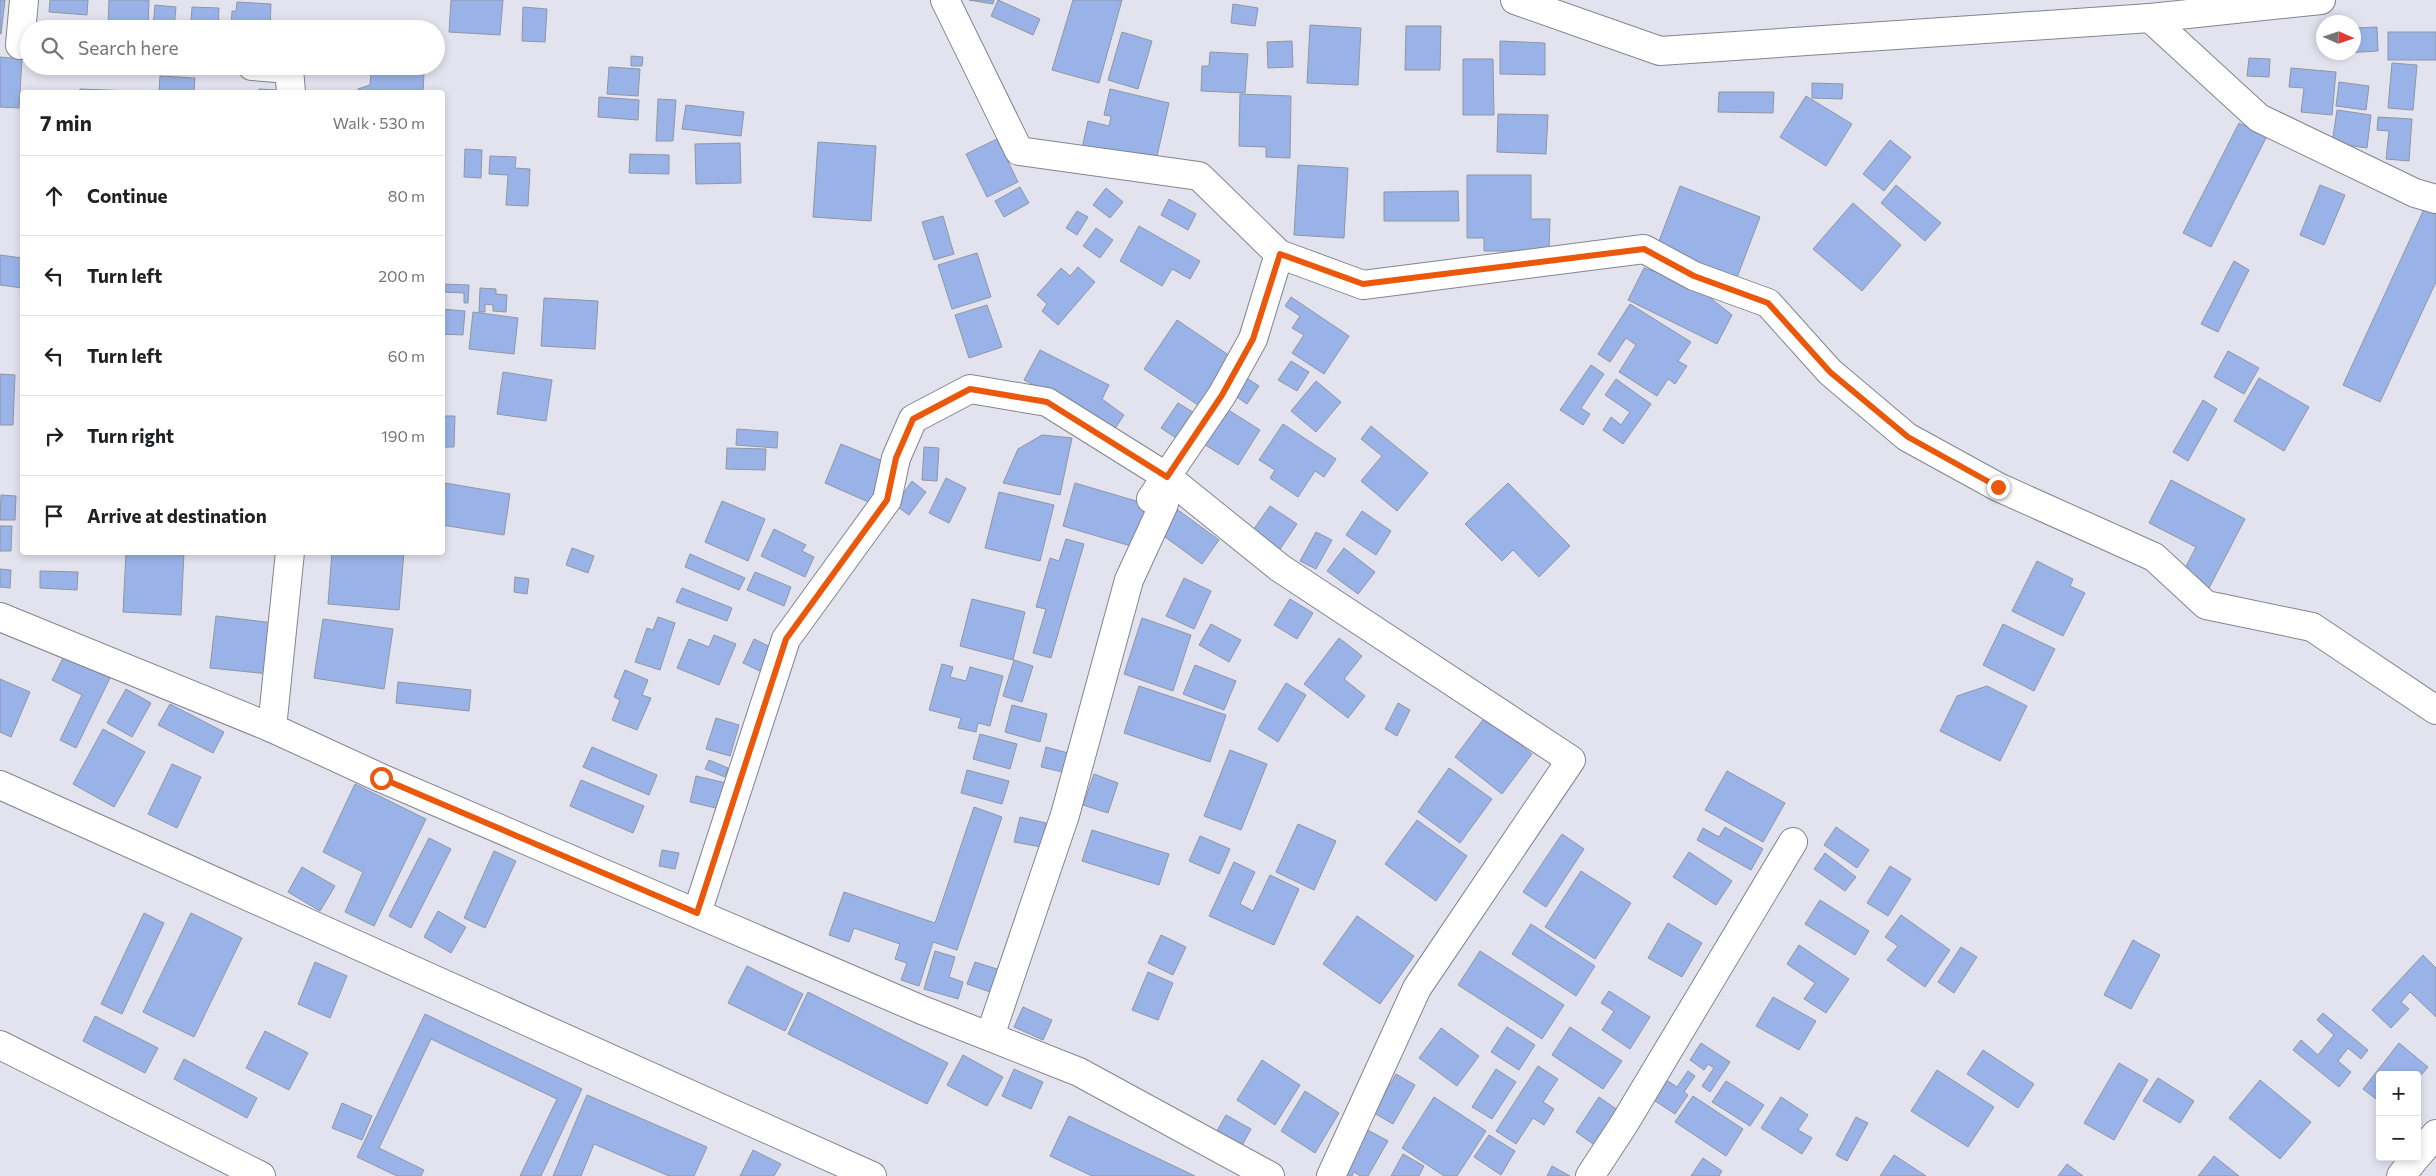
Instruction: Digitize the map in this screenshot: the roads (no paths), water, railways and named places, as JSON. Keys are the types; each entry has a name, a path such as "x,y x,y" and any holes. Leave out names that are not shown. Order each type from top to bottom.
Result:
{"street":[{"path":"20,20 24,0"},
{"path":"945,0 1019,151 1199,176 1280,254 1363,284 1644,249 1694,276 1768,303 1830,372 1908,437 1998,487 2154,557 2206,605 2312,627 2436,710"},
{"path":"1515,0 1660,51 2150,18 2321,0"},
{"path":"2150,18 2259,118 2415,193 2436,200"},
{"path":"16,45 20,22"},
{"path":"290,75 291,90"},
{"path":"990,1036 1065,815 1129,580 1164,504 1151,499 1222,395 1253,339 1280,254"},
{"path":"697,913 786,639 887,500 896,458 913,419 970,389 1047,402 1167,477 1280,568 1571,760 1417,988 1331,1176"},
{"path":"272,728 290,555"},
{"path":"0,617 272,728 381,778 697,913 1079,1072 1270,1176"},
{"path":"0,785 872,1176"},
{"path":"1590,1176 1624,1124 1794,842"},
{"path":"0,1044 260,1176"},
{"path":"2421,1152 2436,1134"},
{"path":"2401,1176 2414,1161"}]}
